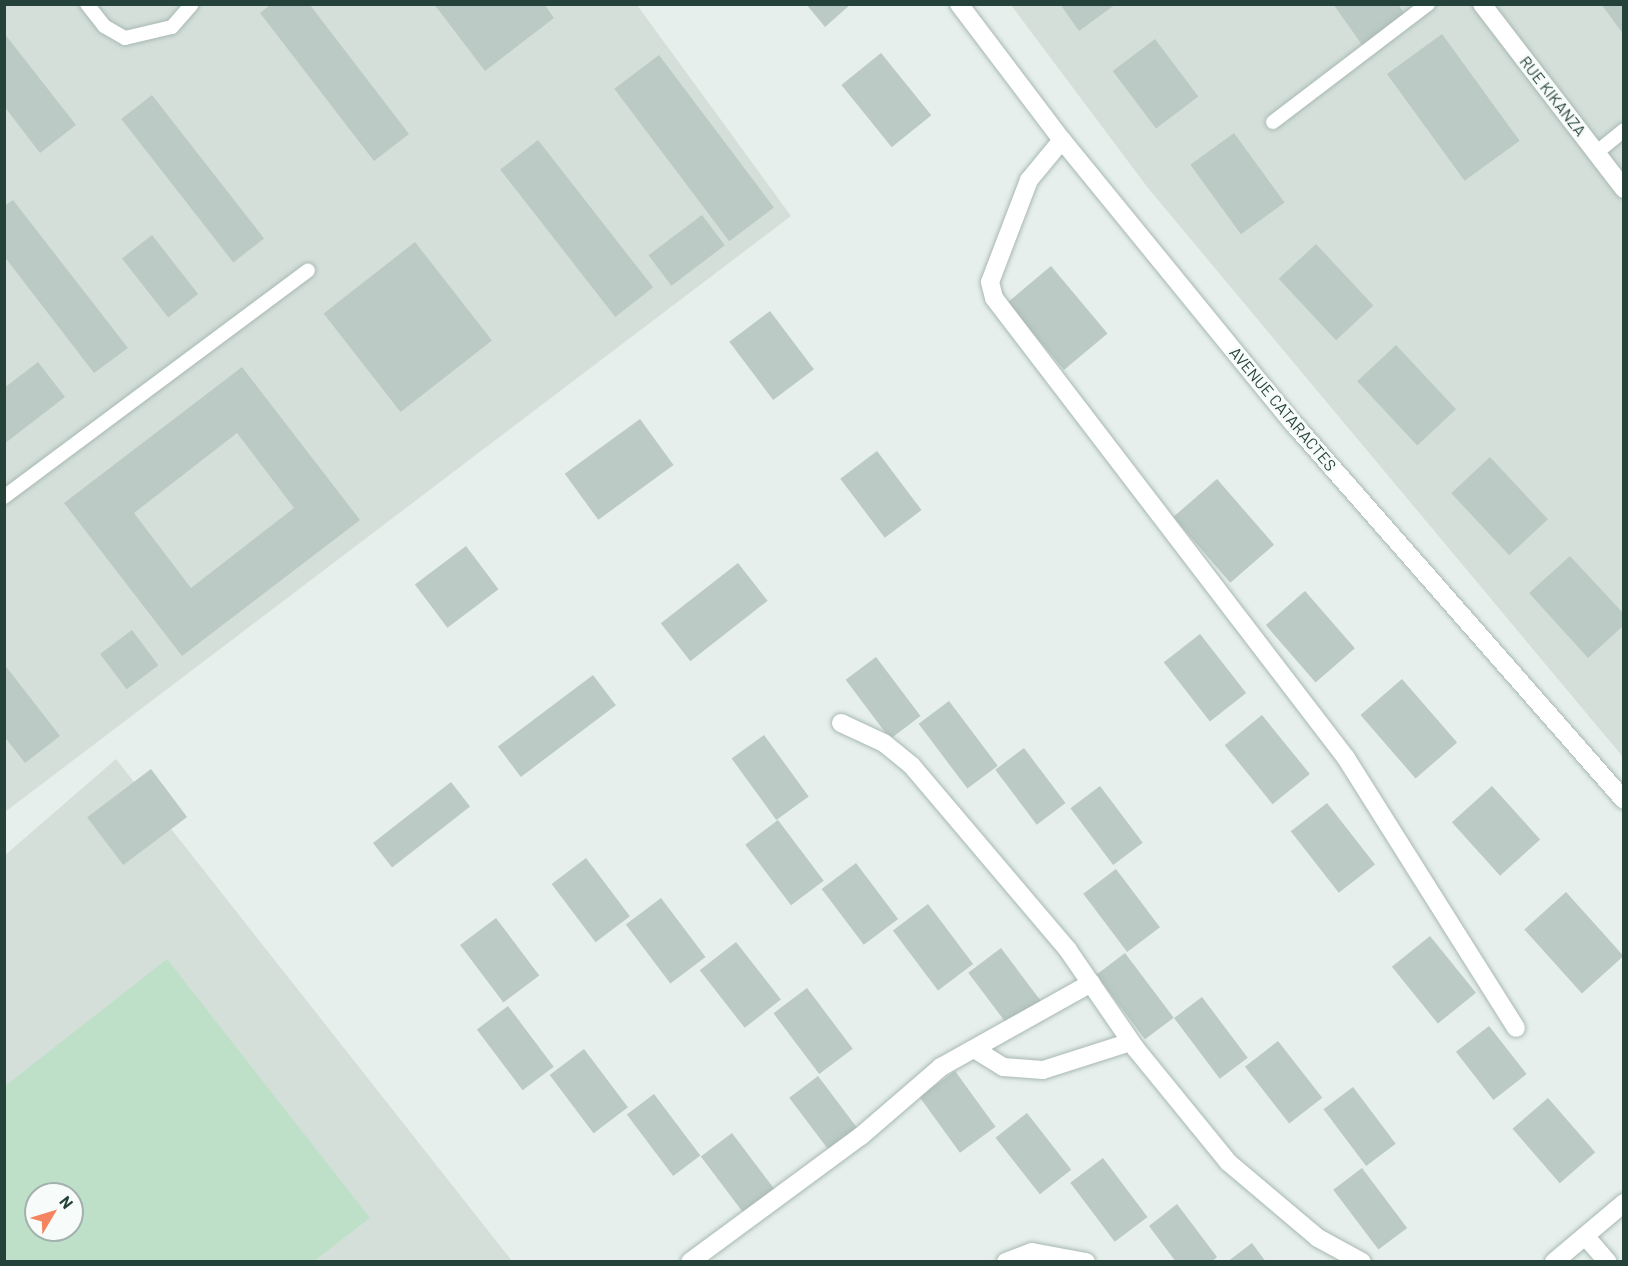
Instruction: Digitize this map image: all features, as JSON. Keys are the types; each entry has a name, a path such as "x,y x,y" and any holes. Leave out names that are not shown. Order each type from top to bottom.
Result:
{"street":[{"name":"AVENUE CATARACTES","path":"959,4 1062,140 1294,424 1623,800"},
{"name":"RUE KIKANZA","path":"1482,4 1623,189"},
{"path":"1062,140 1029,180 990,282 994,298 1346,758 1516,1028"},
{"path":"841,723 884,743 912,766 1091,983 1131,1041 1244,1177 1318,1238 1362,1262"},
{"path":"690,1262 861,1137 941,1066 976,1050 1091,983"},
{"path":"976,1050 1003,1068 1043,1070 1131,1041"},
{"path":"1554,1262 1623,1203"},
{"path":"1586,1237 1608,1262"},
{"path":"1006,1262 1032,1252 1086,1262"}],"lane":[{"path":"87,4 104,26 125,38 172,27 192,4"},
{"path":"1273,122 1428,4"},
{"path":"1597,152 1623,130"},
{"path":"4,497 308,270"}],"shaded area":[{"path":"5,5 637,5 791,216 5,812"},
{"path":"1011,5 1623,5 1623,757 1148,188"},
{"path":"116,759 512,1261 5,1261 4,856"}],"green space":[{"path":"167,959 370,1218 314,1261 5,1261 5,1086"}],"building":[{"path":"434,4 544,4 554,18 485,71"},
{"path":"806,4 851,4 825,27"},
{"path":"1060,4 1116,4 1079,31"},
{"path":"1333,4 1398,4 1407,18 1365,49"},
{"path":"1601,4 1624,4 1624,35"},
{"path":"270,5 310,5 409,134 374,161 260,13"},
{"path":"4,33 76,125 40,153 4,106"},
{"path":"1442,34 1520,141 1465,181 1387,74"},
{"path":"1155,39 1198,97 1156,128 1113,71"},
{"path":"881,53 931,115 892,147 841,85"},
{"path":"659,55 774,208 729,241 614,89"},
{"path":"152,95 264,238 233,262 121,119"},
{"path":"1234,133 1285,203 1241,234 1190,165"},
{"path":"538,140 653,287 615,317 500,170"},
{"path":"13,200 128,348 94,373 4,256 4,206"},
{"path":"702,215 725,245 671,286 648,255"},
{"path":"152,235 198,294 168,317 122,258"},
{"path":"415,242 492,341 401,412 324,313"},
{"path":"1316,244 1373,305 1336,340 1279,279"},
{"path":"1051,266 1108,333 1064,370 1007,303"},
{"path":"770,311 814,369 773,400 729,342"},
{"path":"1396,345 1456,409 1417,446 1357,381"},
{"path":"38,362 65,397 4,444 4,388"},
{"path":"242,367 360,520 182,656 64,503","holes":["237,433 294,508 191,588 134,513"]},
{"path":"640,419 674,465 598,520 565,474"},
{"path":"877,451 922,510 885,538 840,479"},
{"path":"1490,457 1548,519 1509,555 1451,493"},
{"path":"1217,479 1274,545 1230,583 1173,517"},
{"path":"466,546 498,589 447,628 415,585"},
{"path":"1570,556 1624,614 1624,625 1588,658 1529,593"},
{"path":"738,563 768,601 690,661 661,623"},
{"path":"1305,591 1355,648 1316,682 1266,625"},
{"path":"132,630 158,665 127,689 100,654"},
{"path":"1200,634 1246,693 1210,721 1164,662"},
{"path":"876,657 921,716 890,739 846,680"},
{"path":"4,664 60,736 25,763 4,736"},
{"path":"593,675 616,705 521,777 498,747"},
{"path":"1402,679 1457,742 1416,778 1360,715"},
{"path":"949,701 998,766 967,789 919,724"},
{"path":"1262,715 1310,774 1273,804 1225,745"},
{"path":"764,735 809,796 776,820 732,759"},
{"path":"1024,748 1066,803 1037,825 995,770"},
{"path":"151,769 187,817 123,865 87,817"},
{"path":"451,782 470,806 392,867 373,843"},
{"path":"1100,786 1143,843 1113,865 1070,808"},
{"path":"1492,786 1540,840 1500,876 1452,822"},
{"path":"1327,803 1375,864 1339,893 1291,831"},
{"path":"778,820 824,881 791,905 745,845"},
{"path":"586,858 630,916 596,942 552,884"},
{"path":"856,863 898,919 864,945 822,889"},
{"path":"1116,869 1160,927 1127,952 1083,894"},
{"path":"1566,892 1624,956 1582,993 1524,929"},
{"path":"661,898 706,957 670,984 626,924"},
{"path":"928,904 973,964 938,990 893,930"},
{"path":"496,918 539,976 503,1003 460,945"},
{"path":"1430,936 1476,993 1438,1024 1392,967"},
{"path":"736,942 781,1000 745,1028 700,970"},
{"path":"1001,948 1044,1005 1011,1029 968,973"},
{"path":"1125,953 1174,1018 1145,1039 1096,975"},
{"path":"807,988 853,1049 819,1074 773,1013"},
{"path":"1202,997 1248,1058 1220,1079 1174,1018"},
{"path":"508,1006 554,1067 523,1090 477,1029"},
{"path":"1489,1026 1527,1074 1493,1100 1456,1052"},
{"path":"1278,1041 1322,1098 1289,1124 1245,1067"},
{"path":"584,1049 628,1107 594,1133 550,1075"},
{"path":"955,1071 996,1127 960,1153 919,1097"},
{"path":"818,1076 862,1134 833,1156 789,1098"},
{"path":"1353,1087 1396,1144 1366,1166 1323,1109"},
{"path":"654,1094 700,1155 673,1176 627,1114"},
{"path":"1548,1098 1595,1152 1560,1183 1513,1129"},
{"path":"1027,1113 1071,1170 1040,1194 995,1138"},
{"path":"732,1133 777,1192 745,1216 701,1156"},
{"path":"1103,1158 1148,1217 1115,1242 1070,1183"},
{"path":"1362,1168 1407,1228 1378,1250 1333,1190"},
{"path":"1177,1204 1217,1257 1211,1262 1176,1262 1149,1226"},
{"path":"1252,1243 1266,1262 1227,1262"}]}
